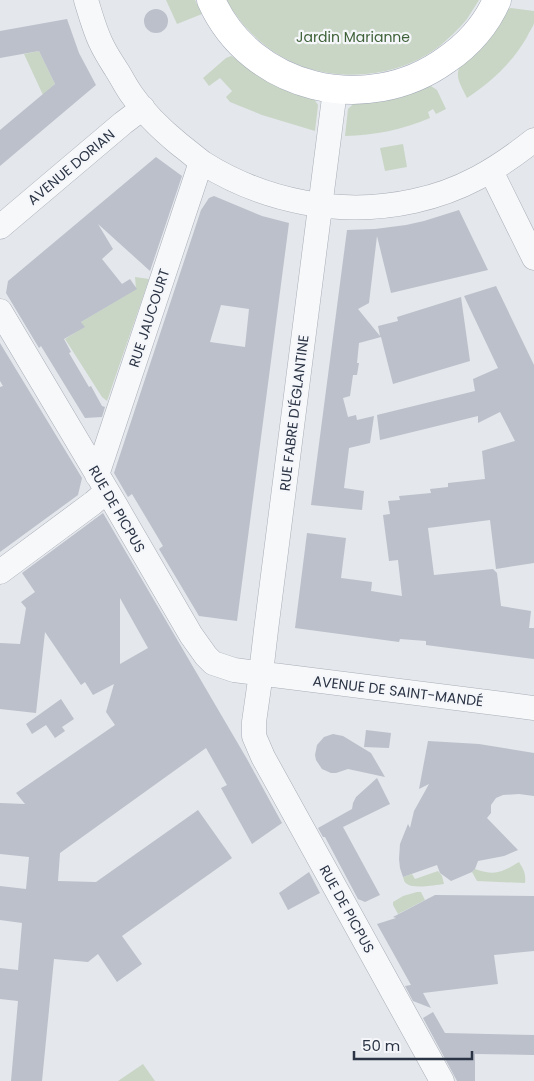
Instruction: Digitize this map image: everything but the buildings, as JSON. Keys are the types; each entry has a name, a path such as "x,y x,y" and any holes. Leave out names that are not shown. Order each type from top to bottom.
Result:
{"main road":[{"path":"211,0 215,10 231,32 248,50 267,65 288,77 311,85 335,90 362,91 389,87 416,78 436,68 460,50 478,31 497,0"}],"street":[{"path":"86,0 101,43 132,95 142,108 166,132 202,162 230,178 260,191 296,202 346,208 382,206 414,201 446,192 491,171 534,140"},
{"name":"RUE FABRE D'ÉGLANTINE","path":"254,736 254,722 335,90"},
{"name":"AVENUE DORIAN","path":"0,227 142,108"},
{"name":"RUE JAUCOURT","path":"102,483 202,162"},
{"path":"491,171 534,258"},
{"name":"RUE DE PICPUS","path":"0,311 191,636 213,663 234,670 261,673"},
{"path":"0,572 93,503 102,483"},
{"name":"AVENUE DE SAINT-MANDÉ","path":"261,673 534,708"},
{"name":"RUE DE PICPUS","path":"254,736 267,765 442,1081"}],"green space":[{"path":"166,0 195,0 202,14 177,24"},
{"name":"Jardin Marianne","path":"226,0 479,0 467,19 452,35 437,48 418,60 374,73 351,75 328,73 306,67 285,58 254,36"},
{"path":"508,9 534,11 533,26 508,64 493,79 467,98 458,78 458,70 496,28"},
{"path":"39,51 55,84 43,95 24,54"},
{"path":"231,56 261,77 287,90 314,99 318,105 315,131 262,115 230,102 226,97 232,91 220,78 209,86 203,78 226,58"},
{"path":"431,86 437,90 446,109 436,114 433,109 428,112 430,118 399,129 345,136 348,109 353,104 400,97"},
{"path":"403,144 407,167 385,171 380,148"},
{"path":"135,277 149,279 107,401 102,397 65,339 84,327 81,322 136,289"},
{"path":"519,862 524,872 525,883 477,881 472,872 475,869 493,873 498,872"},
{"path":"438,871 442,876 444,884 415,886 406,883 403,877 412,874 415,879"},
{"path":"421,892 425,900 398,914 393,902 403,896"},
{"path":"143,1064 155,1081 118,1081"}]}
